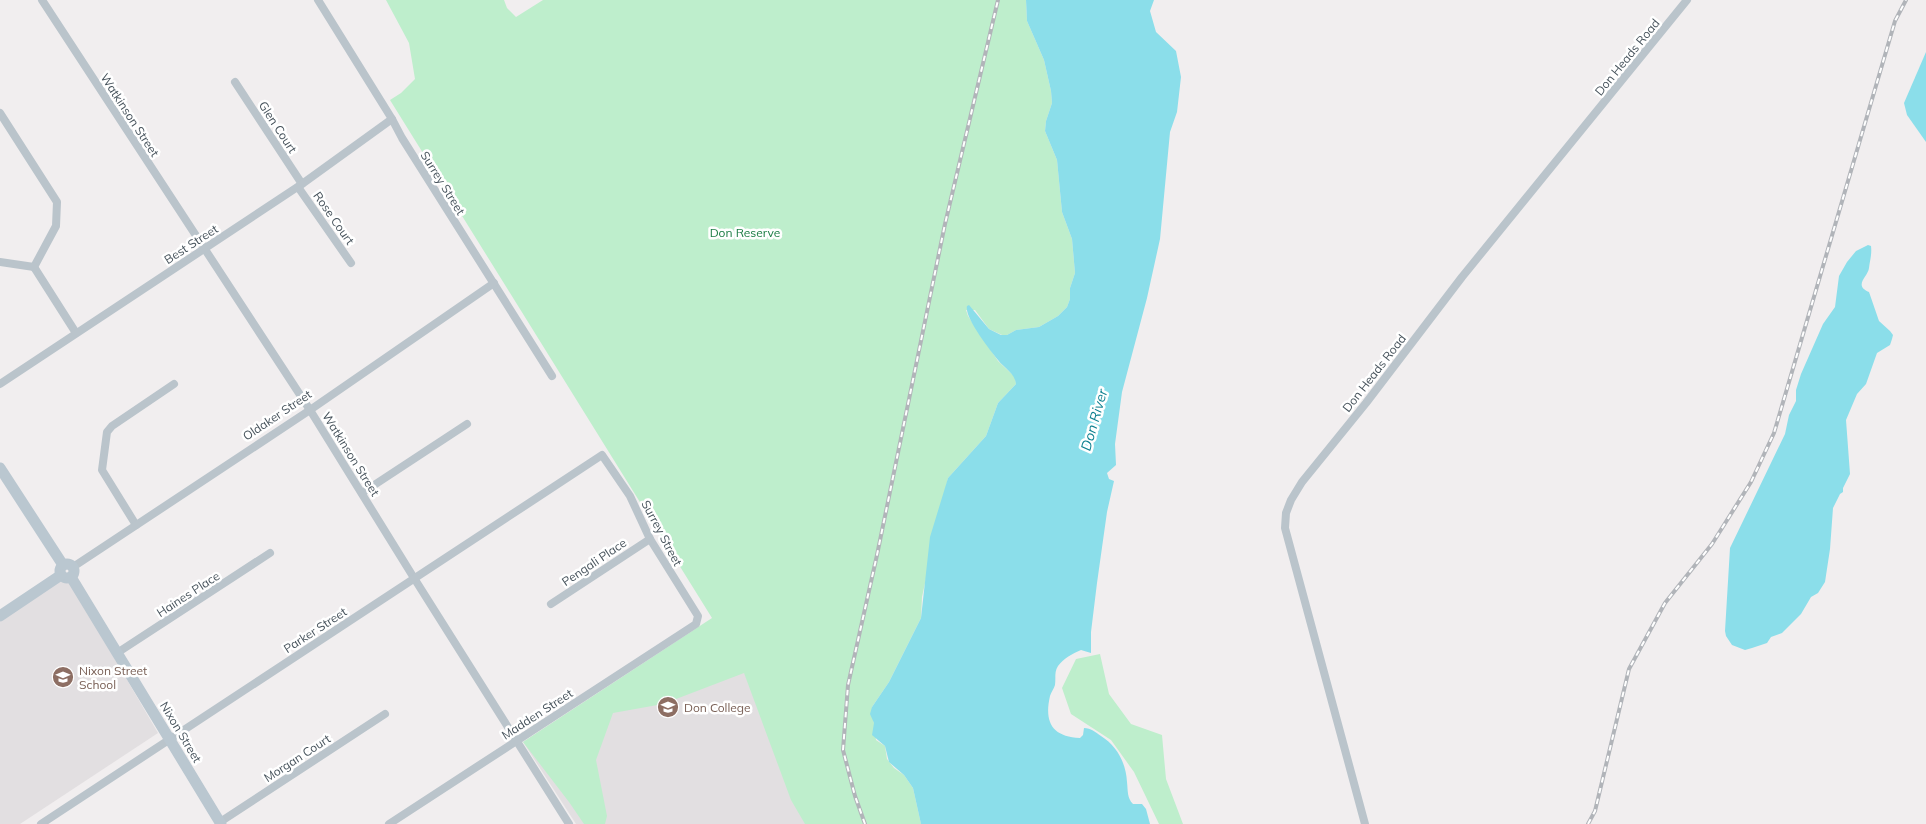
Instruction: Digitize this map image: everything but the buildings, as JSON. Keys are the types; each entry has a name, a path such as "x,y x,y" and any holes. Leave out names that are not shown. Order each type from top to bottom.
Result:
{"street":[{"name":"Watkinson Street","path":"42,0 310,410 569,824"},
{"name":"Surrey Street","path":"318,0 535,352 552,376"},
{"name":"Don Heads Road","path":"1365,824 1285,528 1286,513 1291,500 1302,482 1366,403 1462,277 1687,0"},
{"name":"Glen Court","path":"235,82 300,185"},
{"path":"0,113 57,202 56,226 34,267"},
{"name":"Best Street","path":"0,384 204,250 300,185 392,119"},
{"name":"Rose Court","path":"300,185 351,263"},
{"path":"0,262 34,267 76,333"},
{"name":"Oldaker Street","path":"0,616 310,410 494,283"},
{"path":"136,525 102,470 107,432 112,426 174,384"},
{"path":"362,493 467,424"},
{"name":"Surrey Street","path":"602,455 630,496 650,538 698,616 696,624"},
{"name":"Parker Street","path":"46,823 169,739 602,455"},
{"name":"Nixon Street","path":"0,468 67,571 221,823"},
{"name":"Pengali Place","path":"551,604 650,538"},
{"name":"Haines Place","path":"117,653 270,553"},
{"name":"Madden Street","path":"389,824 696,624"},
{"name":"Morgan Court","path":"221,823 385,714"}],"shaded area":[{"name":"Nixon Street School","path":"60,581 71,584 158,733 20,824 0,824 0,621"},
{"name":"Don College","path":"712,619 744,672 813,824 576,824 523,742"}],"green space":[{"name":"Don Reserve","path":"386,0 504,0 507,8 516,17 543,0 1026,0 1027,21 1044,60 1051,91 1052,103 1045,131 1057,160 1062,212 1072,239 1075,273 1067,307 1058,316 1039,327 1016,330 1007,335 1002,335 989,329 975,310 966,310 998,361 1015,377 1016,384 998,403 986,436 948,478 922,597 921,618 889,682 872,707 876,740 885,746 887,759 894,768 904,775 913,788 921,824 805,824 791,800 744,673 663,704 613,713 596,760 607,816 605,824 584,824 523,742 712,618 390,100 401,93 415,79 409,43"},
{"path":"1100,654 1109,694 1131,724 1162,735 1166,779 1183,824 1159,824 1134,772 1111,740 1071,714 1062,688 1076,659"}],"water":[{"name":"Don River","path":"1026,0 1154,0 1150,11 1156,32 1176,51 1181,77 1177,112 1170,132 1160,239 1147,298 1122,392 1115,444 1116,465 1107,473 1109,479 1114,481 1107,512 1097,583 1091,632 1091,653 1081,650 1068,656 1058,666 1055,685 1048,705 1049,720 1052,726 1063,735 1080,738 1083,735 1084,728 1089,729 1112,745 1120,756 1125,768 1130,799 1133,804 1142,804 1146,809 1150,824 921,824 913,788 904,775 889,762 885,746 872,735 874,723 870,714 872,707 889,682 921,618 930,537 948,478 986,436 998,403 1016,384 1011,374 978,333 969,318 967,306 969,305 989,329 1001,335 1007,335 1016,330 1039,327 1058,316 1067,307 1070,299 1070,288 1075,273 1072,239 1062,212 1057,160 1045,131 1052,103 1051,91 1044,60 1027,21"},
{"path":"1926,52 1926,142 1907,115 1904,103"},
{"path":"1868,245 1871,246 1871,257 1862,287 1869,292 1879,321 1893,335 1890,345 1877,353 1866,384 1857,394 1846,420 1850,474 1843,492 1833,508 1825,582 1818,593 1811,597 1801,614 1782,633 1771,637 1767,643 1745,650 1732,645 1725,631 1730,548 1785,434 1789,415 1796,401 1796,390 1801,374 1823,324 1835,307 1839,276 1856,251"}],"railway":[{"path":"865,824 855,796 843,750 848,685 877,555 945,224 998,0"},
{"path":"1588,824 1595,811 1629,669 1665,603 1712,544 1751,482 1774,433 1895,21 1906,0"}],"place":[{"name":"Nixon Street School","path":"63,677"},
{"name":"Don College","path":"668,707"}]}
